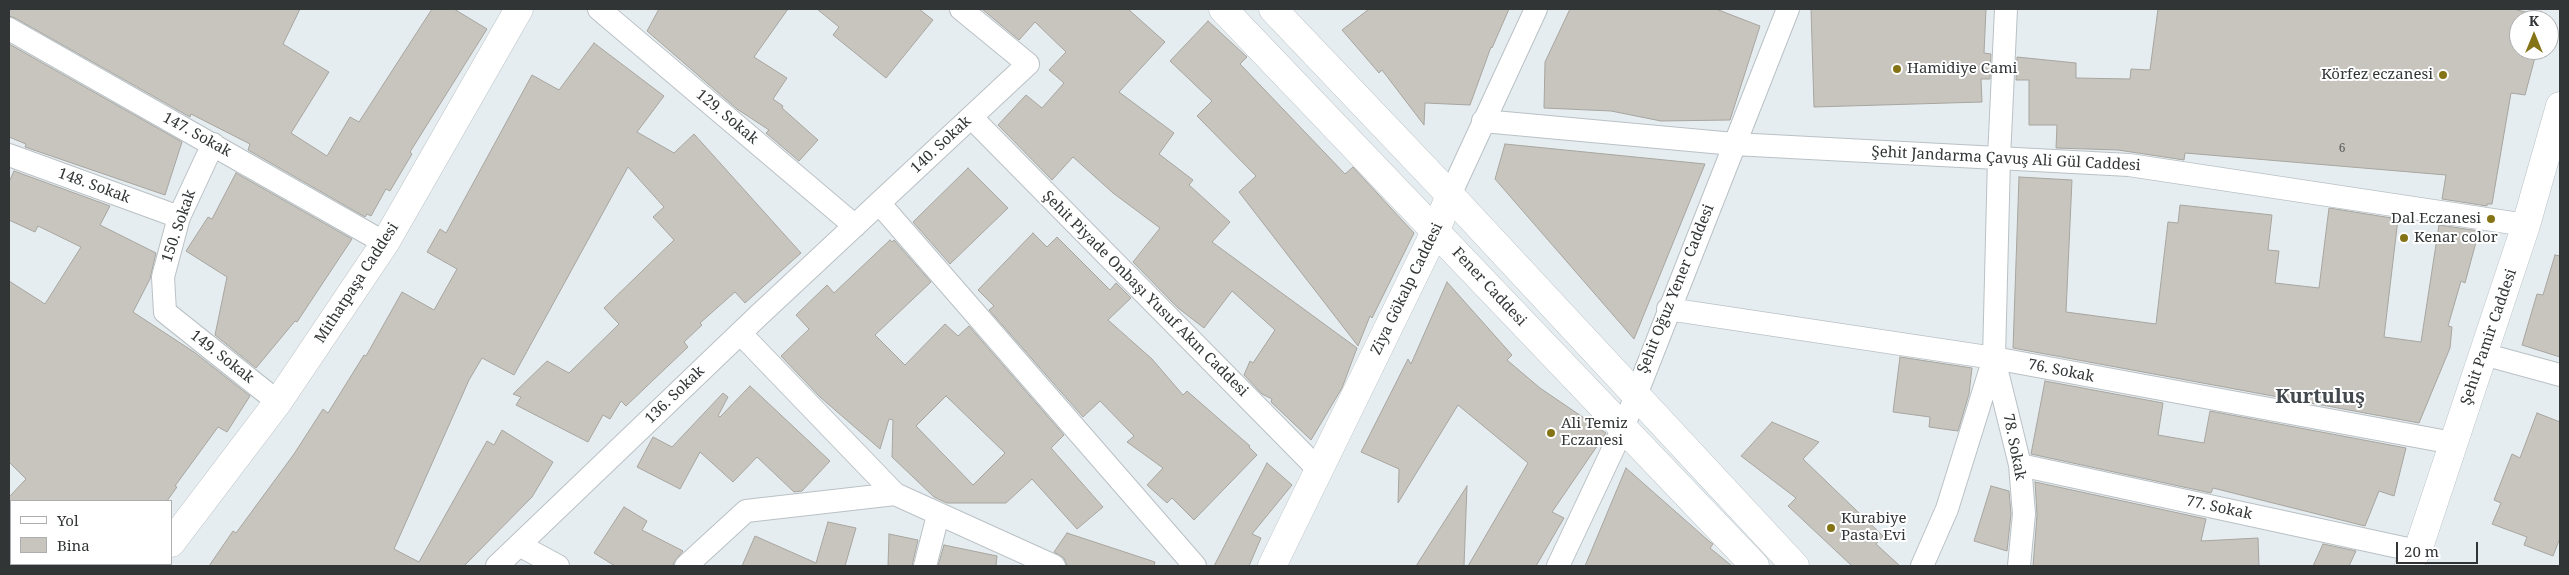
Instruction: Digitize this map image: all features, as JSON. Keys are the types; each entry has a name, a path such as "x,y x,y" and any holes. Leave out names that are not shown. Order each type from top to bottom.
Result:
{"street":[{"name":"Mithatpaşa Caddesi","path":"172,542 278,402 385,243 519,9"},
{"name":"129. Sokak","path":"599,9 855,226"},
{"name":"140. Sokak","path":"855,226 1028,64 961,9"},
{"name":"Fener Caddesi","path":"1223,9 1436,230 1754,566"},
{"path":"1273,9 1450,195 1794,566"},
{"name":"Ziya Gökalp Caddesi","path":"1272,566 1436,230 1483,121 1536,9"},
{"name":"Şehit Oğuz Yener Caddesi","path":"1558,566 1622,428 1788,9"},
{"path":"1922,566 1947,509 1994,358 1999,158 2006,9"},
{"name":"147. Sokak","path":"9,29 385,243"},
{"name":"Şehit Pamir Caddesi","path":"2413,559 2526,225 2560,106"},
{"name":"Şehit Piyade Onbaşı Yusuf Akın Caddesi","path":"971,118 1319,470"},
{"name":"Şehit Jandarma Çavuş Ali Gül Caddesi","path":"1483,121 1734,144 2129,164 2526,225"},
{"name":"150. Sokak","path":"165,312 162,277 179,217 213,144"},
{"name":"148. Sokak","path":"9,155 179,217"},
{"path":"879,203 1196,566"},
{"name":"136. Sokak","path":"497,566 740,333 855,226"},
{"name":"76. Sokak","path":"1668,309 1994,358 2453,443"},
{"name":"149. Sokak","path":"165,312 278,402"},
{"path":"740,333 895,494 1054,566"},
{"path":"2483,354 2560,375"},
{"name":"78. Sokak","path":"1994,358 2020,465 2024,514 2019,566"},
{"name":"77. Sokak","path":"2020,465 2413,559"},
{"path":"686,566 746,511 895,494"},
{"path":"925,566 938,515"},
{"path":"519,545 558,566"}],"building":[{"path":"9,9 300,9 283,44 329,72 291,133 327,156 350,117 359,122 432,9 454,9 487,29 410,152 412,154 390,191 386,189 371,216 367,214 365,217 248,150 250,144 191,114 190,117 9,16"},
{"path":"659,9 788,9 754,57 787,78 773,99 783,106 782,108 818,140 799,161 766,133 769,130 737,109 647,31"},
{"path":"817,9 919,9 933,20 886,78 833,35 839,27"},
{"path":"982,9 1128,9 1165,42 1119,92 1174,133 1159,154 1193,180 1189,185 1230,222 1212,242 1357,348 1342,388 1311,440 1271,402 1272,399 1262,394 1244,375 1250,361 1253,363 1275,330 1232,291 1204,328 1178,308 1133,262 1160,228 1113,193 1073,157 1052,180 998,125 1026,95 1042,108 1064,83 1049,70 1066,52 1035,22 1019,40"},
{"path":"1369,9 1509,9 1491,47 1470,105 1425,103 1424,125 1382,70 1379,73 1342,30"},
{"path":"1570,9 1716,9 1760,26 1730,120 1661,121 1611,111 1544,108 1545,62"},
{"name":"Hamidiye Cami","path":"1811,9 1986,9 1984,53 1991,54 1990,79 1981,79 1982,102 1814,107"},
{"path":"2158,9 2513,9 2517,10 2509,10 2509,60 2534,60 2525,95 2511,93 2492,204 2487,204 2487,206 2442,199 2446,175 2185,153 2184,160 2118,150 2056,148 2057,125 2029,125 2029,80 2016,80 2017,57 2076,63 2076,78 2130,79 2131,69 2150,70"},
{"path":"1208,21 1247,57 1240,64 1345,174 1353,167 1414,233 1372,318 1370,316 1358,346 1239,192 1256,176 1197,116 1212,101 1170,61"},
{"path":"594,43 664,96 637,132 674,153 694,134 801,253 745,303 735,292 700,323 702,325 684,342 688,347 626,406 621,401 610,419 603,415 588,442 516,405 521,397 513,394 547,361 569,373 619,324 604,308 674,240 653,217 664,207 628,167 514,375 482,358 469,380 394,549 419,562 487,441 494,445 502,430 553,462 532,497 464,566 209,566 233,531 236,533 294,454 323,409 328,413 364,355 366,356 402,292 434,310 457,269 427,252 440,229 446,233 532,75 559,90"},
{"path":"9,44 182,142 165,195 25,147 26,144 9,137"},
{"path":"1505,144 1705,164 1634,339 1495,179"},
{"path":"968,168 1008,208 950,264 913,222"},
{"path":"14,171 110,206 100,225 156,253 150,279 133,312 194,352 250,396 227,432 218,427 175,486 177,487 168,500 9,501 9,497 26,479 9,462 9,281 45,304 81,247 38,226 35,232 9,220 9,182"},
{"path":"236,173 352,239 297,322 295,321 256,368 215,335 227,277 186,251 208,217 212,219"},
{"path":"2019,177 2072,180 2066,312 2156,324 2168,222 2178,223 2180,205 2272,215 2268,250 2279,251 2275,283 2319,288 2329,208 2398,219 2384,337 2421,342 2439,225 2479,231 2465,283 2461,281 2448,326 2452,327 2450,348 2419,423 2013,348"},
{"path":"1033,233 1047,247 1057,237 1110,290 1116,283 1131,298 1108,320 1152,359 1183,395 1187,391 1250,446 1257,455 1194,520 1172,498 1167,503 1147,485 1163,468 1127,442 1134,436 1100,401 1083,417 989,310 994,306 978,290"},
{"path":"890,240 892,242 894,240 931,282 875,335 905,365 945,324 958,336 969,326 1064,435 1051,448 1103,507 1077,529 1032,479 1006,503 947,503 934,497 892,457 893,420 889,419 880,449 820,397 781,356 809,329 796,315 827,285 834,293","holes":["946,396 1005,453 973,485 916,426"]},
{"path":"2555,255 2560,256 2560,357 2522,345 2537,294 2543,295"},
{"path":"1447,282 1512,355 1507,360 1540,388 1606,433 1552,512 1564,518 1536,566 1468,566 1528,463 1458,405 1398,503 1399,469 1361,452 1408,359 1411,364"},
{"path":"1900,357 1972,368 1969,394 1958,431 1929,427 1930,417 1893,412"},
{"path":"2045,381 2163,403 2158,435 2204,443 2210,411 2406,448 2394,496 2379,491 2365,526 2213,488 2211,493 2031,454"},
{"path":"750,386 830,461 802,491 794,492 757,457 733,482 700,452 680,489 637,467 653,437 672,447 723,393 728,397 718,416 720,417"},
{"path":"2537,413 2560,422 2560,538 2553,556 2524,545 2527,537 2492,524 2501,503 2494,500 2512,454 2520,458"},
{"path":"1772,422 1819,442 1803,459 1883,536 1876,544 1900,566 1852,566 1788,506 1796,498 1741,456"},
{"path":"1267,463 1292,485 1252,534 1261,538 1249,566 1214,566"},
{"path":"1626,468 1713,544 1710,548 1732,566 1585,566"},
{"path":"2035,482 2206,519 2201,541 2258,538 2259,566 2033,566 2037,515"},
{"path":"1467,486 1464,566 1416,566"},
{"path":"1991,486 2009,491 2011,514 2007,551 1974,541"},
{"path":"624,507 647,521 642,530 683,551 673,566 615,566 594,553"},
{"path":"828,522 856,528 845,566 742,566 755,536 816,563"},
{"path":"1067,533 1155,562 1154,566 1067,566 1064,558 1054,552"},
{"path":"889,534 918,540 912,566 888,566"},
{"path":"2323,544 2356,551 2349,566 2313,566"},
{"path":"944,545 997,556 996,566 938,566"}],"place":[{"name":"Hamidiye Cami","path":"1897,69"},
{"name":"Körfez eczanesi","path":"2443,75"},
{"name":"Dal Eczanesi","path":"2491,219"},
{"name":"Kenar color","path":"2404,238"},
{"name":"Ali Temiz Eczanesi","path":"1551,433"},
{"name":"Kurabiye Pasta Evi","path":"1831,528"}],"district":[{"name":"Kurtuluş","path":"2320,397"}]}
